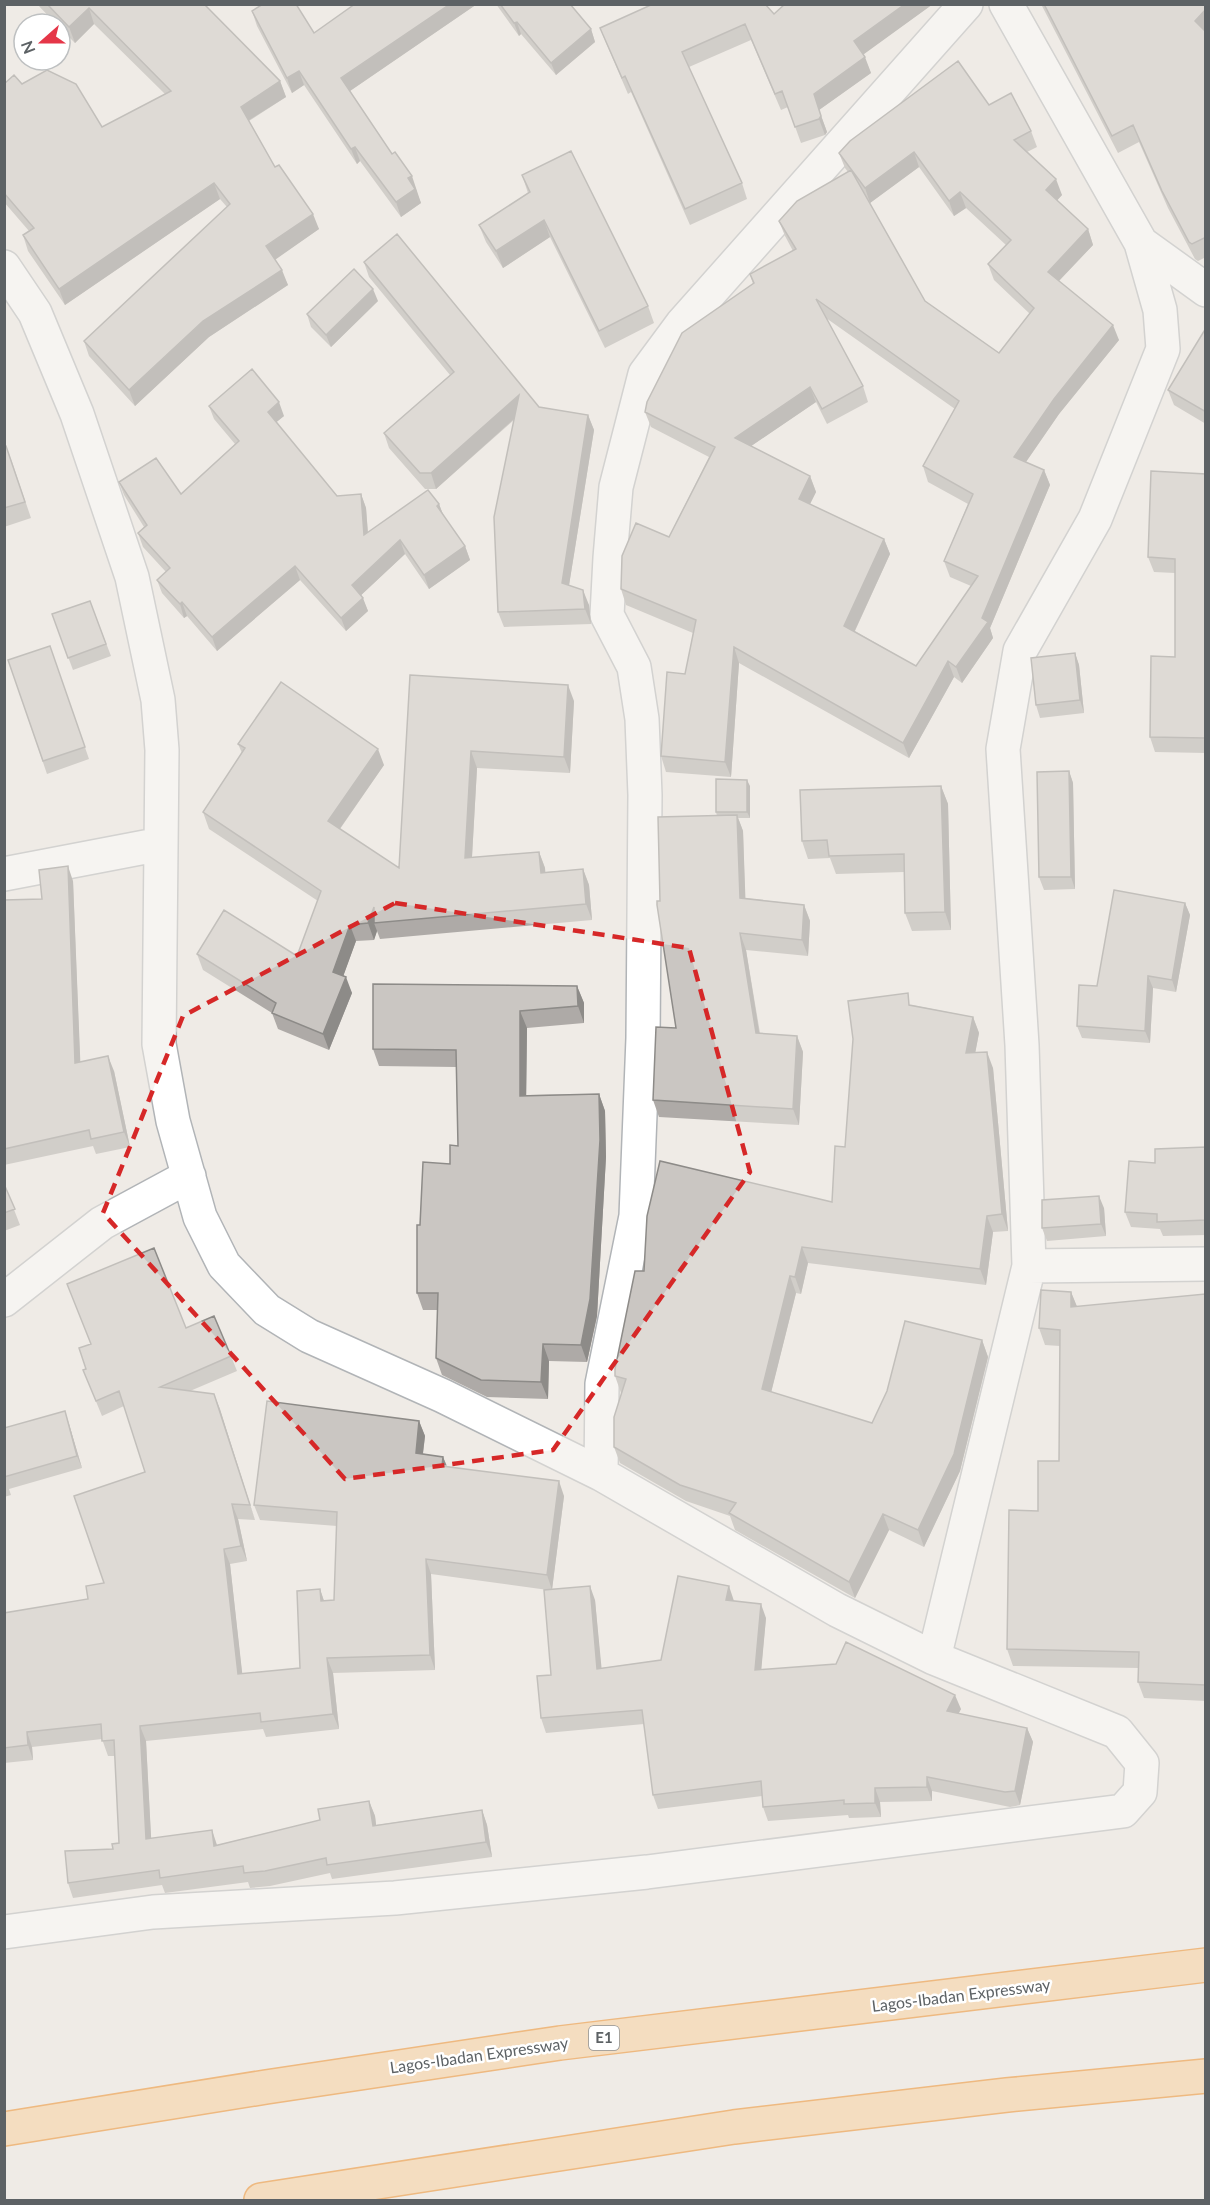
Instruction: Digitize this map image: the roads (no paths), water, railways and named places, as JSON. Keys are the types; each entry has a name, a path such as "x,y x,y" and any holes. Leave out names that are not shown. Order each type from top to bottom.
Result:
{"highway":[{"name":"Lagos-Ibadan Expressway","path":"4,2128 560,2043 1206,1965"},
{"path":"261,2200 734,2127 1007,2095 1206,2076"}],"street":[{"path":"601,1474 602,1384 636,1216 643,1038 645,795 642,719 634,667 607,615 612,535 619,476 645,374 682,324 966,4"},
{"path":"934,1658 1029,1266 1022,1045 1003,749 1020,651 1095,519 1163,349 1160,310 1141,243 1006,4"},
{"path":"1141,243 1206,290"},
{"path":"4,1932 153,1912 394,1898 647,1872 1123,1811 1140,1792 1142,1763 1117,1732 934,1658 837,1610 601,1474 443,1396 309,1336 267,1310 224,1265 200,1217 173,1121 159,1044 162,750 158,700 132,577 77,414 35,313 6,272"},
{"path":"4,874 161,844"},
{"path":"4,1300 102,1223 189,1176"},
{"path":"1029,1266 1206,1264"}]}
